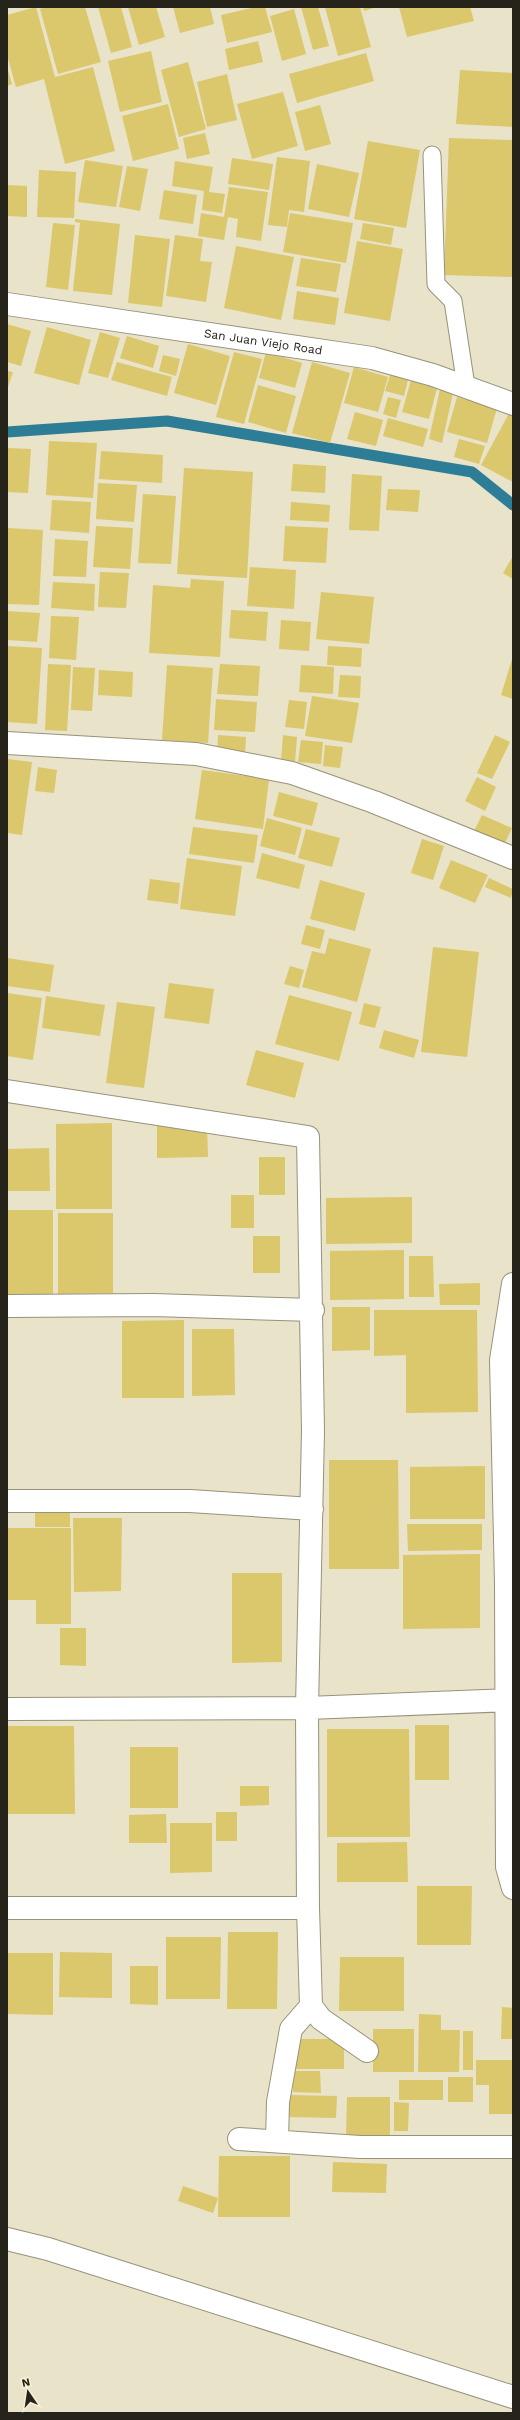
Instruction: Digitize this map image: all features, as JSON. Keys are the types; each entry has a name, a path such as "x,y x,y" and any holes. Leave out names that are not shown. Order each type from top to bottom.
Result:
{"street":[{"name":"San Juan Viejo Road","path":"7,304 372,358 466,386 513,404"},
{"path":"7,743 196,754 292,773 374,802 513,858"},
{"path":"7,1091 308,1137 313,1310 312,1509 307,1708 308,1908 311,2006 321,2019 367,2051"},
{"path":"513,1284 501,1360 509,1700 507,1868 513,1888"},
{"path":"7,1306 154,1305 313,1310"},
{"path":"7,1501 190,1501 312,1509"},
{"path":"7,1710 307,1708 509,1700"},
{"path":"7,1908 308,1908"},
{"path":"277,2141 278,2102 291,2029 311,2006"},
{"path":"239,2139 360,2147 513,2147"},
{"path":"7,2239 48,2249 513,2397"}],"lane":[{"path":"432,155 436,284 453,300 466,386"}],"building":[{"path":"36,7 55,77 93,67 115,151 65,164 44,79 16,87 7,55 7,15"},
{"path":"46,7 85,7 101,62 58,74 40,9"},
{"path":"98,7 121,7 132,47 111,53"},
{"path":"128,7 156,7 165,37 139,45"},
{"path":"173,7 210,7 214,24 180,33"},
{"path":"256,7 265,7 272,32 227,43 221,15"},
{"path":"301,7 318,7 329,46 313,50"},
{"path":"325,7 360,7 371,47 338,56"},
{"path":"363,7 377,7 364,11"},
{"path":"399,7 470,7 474,21 407,37"},
{"path":"294,9 306,54 282,61 270,16"},
{"path":"258,41 263,62 229,70 225,49"},
{"path":"151,51 162,102 120,112 108,61"},
{"path":"366,53 374,81 297,103 289,74"},
{"path":"188,62 206,129 179,137 161,70"},
{"path":"7,67 12,84 7,86"},
{"path":"460,70 513,73 513,127 456,124"},
{"path":"227,74 237,120 207,127 197,82"},
{"path":"283,92 298,146 252,159 237,104"},
{"path":"168,104 179,149 133,161 122,116"},
{"path":"320,105 331,144 305,151 295,112"},
{"path":"205,133 210,154 187,159 183,138"},
{"path":"449,138 513,140 513,277 444,275"},
{"path":"368,141 420,150 406,228 354,219"},
{"path":"277,157 310,161 304,212 289,210 287,227 268,225"},
{"path":"232,158 273,164 269,190 228,184"},
{"path":"85,160 123,166 116,207 78,202"},
{"path":"175,161 213,167 209,192 225,194 222,213 202,210 204,191 172,186"},
{"path":"317,164 359,173 349,217 308,209"},
{"path":"127,166 148,169 140,211 119,207"},
{"path":"39,170 76,172 74,218 37,217"},
{"path":"7,185 27,186 27,217 7,216"},
{"path":"229,187 268,192 261,241 236,237 238,219 228,217 224,240 198,236 201,213 224,217"},
{"path":"164,190 197,195 193,224 159,219"},
{"path":"290,213 353,223 346,263 283,252"},
{"path":"75,219 120,224 112,295 73,291 80,223 75,222"},
{"path":"53,223 75,225 68,290 46,287"},
{"path":"363,223 394,228 391,245 360,239"},
{"path":"135,235 170,239 162,307 128,303"},
{"path":"175,235 203,239 200,261 212,262 206,302 166,296"},
{"path":"357,241 403,249 390,321 344,313"},
{"path":"236,246 294,257 281,320 224,308"},
{"path":"301,258 341,264 336,292 296,286"},
{"path":"297,291 339,298 335,325 293,319"},
{"path":"7,324 31,331 21,366 7,362"},
{"path":"47,327 91,340 79,385 34,373"},
{"path":"100,332 120,338 108,378 88,373"},
{"path":"127,336 159,346 153,368 120,358"},
{"path":"188,344 230,356 216,405 174,393"},
{"path":"234,352 262,359 244,424 216,417"},
{"path":"266,352 302,363 295,388 259,378"},
{"path":"163,355 180,359 176,376 159,371"},
{"path":"117,362 172,377 167,396 111,380"},
{"path":"312,362 350,373 330,443 292,433"},
{"path":"354,367 388,377 378,412 344,403"},
{"path":"7,371 13,372 7,390"},
{"path":"390,375 408,380 404,396 385,391"},
{"path":"411,380 437,388 429,419 402,412"},
{"path":"258,385 296,396 286,433 248,422"},
{"path":"440,389 453,393 442,443 429,439"},
{"path":"388,397 401,400 396,418 383,414"},
{"path":"457,397 497,408 487,443 447,432"},
{"path":"513,406 513,482 481,465"},
{"path":"355,412 383,420 376,446 347,439"},
{"path":"388,418 428,429 423,447 383,436"},
{"path":"459,439 485,446 479,464 454,457"},
{"path":"49,441 97,443 93,498 46,495"},
{"path":"7,448 31,449 28,493 7,492"},
{"path":"101,451 163,455 162,483 99,479"},
{"path":"293,464 326,466 325,493 291,491"},
{"path":"184,468 253,472 247,578 177,574"},
{"path":"352,474 382,476 379,531 349,530"},
{"path":"98,483 137,485 134,522 96,519"},
{"path":"388,489 420,490 418,512 386,510"},
{"path":"143,494 176,496 171,564 138,563"},
{"path":"52,500 91,502 89,533 50,530"},
{"path":"291,502 330,505 329,522 290,520"},
{"path":"96,526 133,528 130,569 93,567"},
{"path":"285,526 328,528 326,563 283,561"},
{"path":"7,528 43,530 39,605 7,604"},
{"path":"55,539 88,541 86,577 53,576"},
{"path":"513,556 513,579 503,573"},
{"path":"250,567 296,570 294,609 247,606"},
{"path":"100,572 129,573 126,608 98,607"},
{"path":"191,579 224,581 220,657 149,653 153,585 190,588"},
{"path":"53,582 95,584 94,611 51,608"},
{"path":"321,592 374,597 369,644 316,639"},
{"path":"231,610 268,612 266,641 229,638"},
{"path":"7,611 40,613 37,642 7,640"},
{"path":"51,616 79,617 76,660 49,658"},
{"path":"281,620 311,622 309,651 279,649"},
{"path":"7,646 42,648 37,724 7,722"},
{"path":"328,646 362,648 361,667 327,665"},
{"path":"513,656 513,699 501,695"},
{"path":"48,664 71,665 67,731 45,730"},
{"path":"220,664 260,666 258,696 217,694"},
{"path":"167,665 213,668 208,743 162,740"},
{"path":"301,665 334,667 333,694 299,692"},
{"path":"73,667 95,668 92,711 71,710"},
{"path":"99,670 133,672 132,697 98,695"},
{"path":"340,675 361,676 360,698 338,697"},
{"path":"312,696 359,703 352,743 305,736"},
{"path":"216,699 257,702 255,732 214,730"},
{"path":"289,700 307,702 304,729 285,727"},
{"path":"218,735 246,737 245,757 217,755"},
{"path":"283,735 297,737 295,762 281,760"},
{"path":"495,735 510,742 492,779 477,773"},
{"path":"301,740 323,742 321,764 298,762"},
{"path":"325,745 343,747 340,768 323,766"},
{"path":"7,759 32,762 22,835 7,833"},
{"path":"38,767 57,770 54,793 35,791"},
{"path":"202,770 269,779 263,829 195,819"},
{"path":"477,777 496,787 485,811 465,801"},
{"path":"279,792 318,803 312,826 273,816"},
{"path":"482,815 512,828 504,845 474,831"},
{"path":"267,818 302,828 295,855 260,846"},
{"path":"193,827 258,835 254,863 189,854"},
{"path":"306,829 340,838 332,867 298,858"},
{"path":"422,839 444,846 433,880 411,873"},
{"path":"262,853 305,865 299,889 256,878"},
{"path":"187,858 242,866 235,916 180,909"},
{"path":"451,860 488,875 475,903 439,888"},
{"path":"489,878 513,889 511,898 485,887"},
{"path":"150,879 180,883 178,904 147,900"},
{"path":"320,880 365,893 355,931 310,919"},
{"path":"306,925 325,930 320,949 301,944"},
{"path":"329,938 371,949 357,1002 302,987 312,951 325,954"},
{"path":"433,947 479,952 467,1057 421,1052"},
{"path":"7,958 54,965 50,992 7,986"},
{"path":"290,966 304,970 299,988 284,984"},
{"path":"169,983 214,989 209,1024 164,1018"},
{"path":"7,993 42,998 33,1060 7,1056"},
{"path":"289,995 352,1012 339,1061 275,1044"},
{"path":"46,996 105,1005 100,1036 42,1028"},
{"path":"117,1002 155,1007 144,1088 106,1083"},
{"path":"364,1003 381,1007 375,1028 359,1024"},
{"path":"384,1030 419,1040 414,1058 379,1048"},
{"path":"256,1050 304,1063 295,1098 246,1085"},
{"path":"112,1123 112,1209 56,1209 56,1124"},
{"path":"157,1125 207,1125 208,1157 157,1158"},
{"path":"49,1148 50,1191 7,1191 7,1149"},
{"path":"259,1157 285,1157 285,1195 259,1195"},
{"path":"231,1195 254,1195 254,1228 231,1228"},
{"path":"412,1197 412,1243 326,1244 326,1198"},
{"path":"7,1210 53,1210 53,1298 7,1298"},
{"path":"58,1213 113,1213 113,1293 58,1294"},
{"path":"253,1236 280,1236 280,1273 253,1273"},
{"path":"404,1250 404,1299 330,1300 330,1251"},
{"path":"409,1256 433,1256 434,1297 409,1297"},
{"path":"480,1283 480,1305 440,1305 439,1284"},
{"path":"332,1307 370,1307 370,1350 332,1351"},
{"path":"374,1310 477,1310 478,1412 406,1413 406,1355 374,1356"},
{"path":"184,1320 184,1398 122,1398 122,1321"},
{"path":"192,1329 234,1329 235,1395 192,1396"},
{"path":"329,1460 398,1460 399,1569 329,1569"},
{"path":"485,1466 485,1519 410,1519 410,1467"},
{"path":"35,1509 70,1509 70,1527 35,1527"},
{"path":"73,1518 122,1518 121,1591 74,1592"},
{"path":"407,1524 482,1524 482,1550 408,1551"},
{"path":"7,1528 71,1528 71,1624 36,1624 36,1600 7,1600"},
{"path":"480,1554 480,1628 403,1629 403,1555"},
{"path":"232,1573 282,1573 282,1662 232,1663"},
{"path":"60,1628 86,1628 86,1666 60,1665"},
{"path":"415,1725 449,1725 449,1780 415,1780"},
{"path":"7,1726 74,1726 75,1814 7,1814"},
{"path":"327,1729 409,1729 410,1837 327,1837"},
{"path":"130,1747 178,1747 178,1808 130,1808"},
{"path":"240,1786 269,1786 269,1805 240,1806"},
{"path":"216,1812 237,1812 237,1841 216,1841"},
{"path":"166,1814 167,1843 129,1843 129,1815"},
{"path":"170,1823 212,1823 212,1872 170,1873"},
{"path":"407,1842 408,1882 337,1882 337,1843"},
{"path":"417,1886 472,1886 471,1945 417,1945"},
{"path":"228,1932 278,1932 277,2009 227,2009"},
{"path":"166,1937 221,1937 220,1999 166,1999"},
{"path":"60,1952 112,1953 112,1998 59,1997"},
{"path":"7,1953 53,1953 53,2015 7,2014"},
{"path":"340,1957 404,1957 404,2011 339,2011"},
{"path":"130,1966 158,1966 158,2005 130,2004"},
{"path":"502,2007 513,2008 513,2039 501,2039"},
{"path":"419,2014 441,2015 441,2030 460,2030 459,2072 418,2072"},
{"path":"373,2029 414,2029 414,2072 373,2072"},
{"path":"463,2031 473,2031 473,2070 463,2070"},
{"path":"295,2039 344,2039 344,2069 295,2069"},
{"path":"476,2060 513,2060 513,2114 489,2114 489,2085 476,2085"},
{"path":"293,2071 320,2071 321,2093 293,2092"},
{"path":"448,2077 473,2077 473,2102 448,2102"},
{"path":"399,2080 443,2080 443,2100 399,2100"},
{"path":"288,2095 337,2096 336,2118 287,2117"},
{"path":"347,2097 390,2097 390,2138 346,2137"},
{"path":"394,2102 409,2103 408,2131 394,2131"},
{"path":"219,2156 290,2156 290,2217 218,2217"},
{"path":"333,2162 387,2164 386,2193 332,2192"},
{"path":"183,2186 218,2198 213,2213 178,2201"}],"waterway":[{"path":"7,432 167,421 472,472 513,505"}]}
